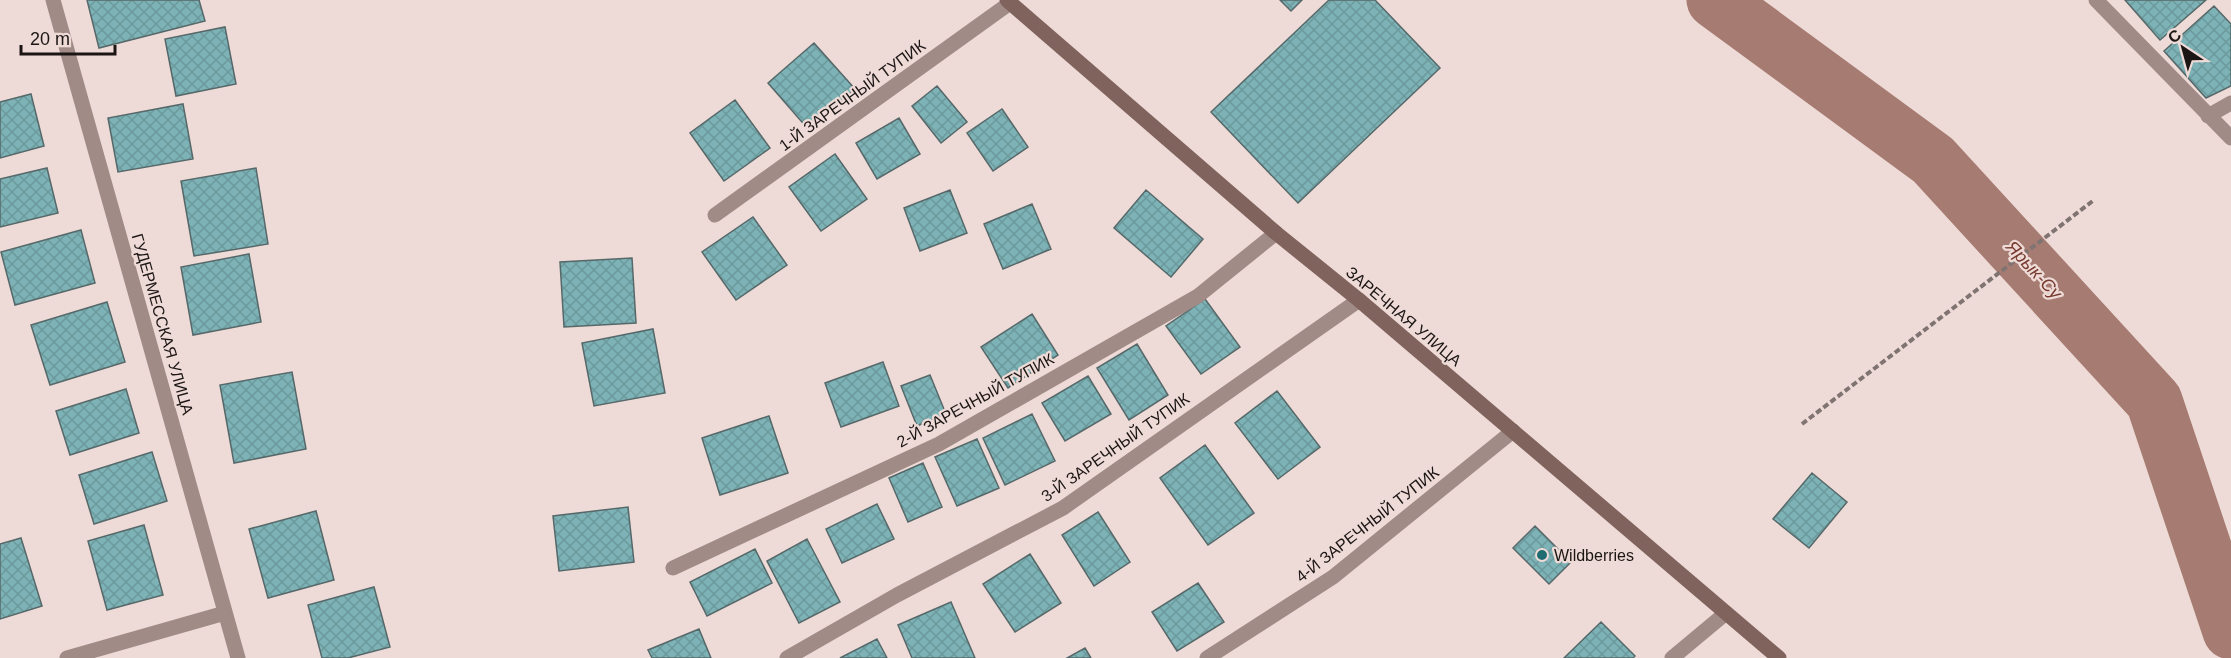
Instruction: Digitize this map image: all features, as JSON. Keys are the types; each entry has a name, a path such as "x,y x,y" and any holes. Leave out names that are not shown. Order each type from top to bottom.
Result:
{"main road":[{"name":"ЗАРЕЧНАЯ УЛИЦА","path":"1009,1 1276,233 1359,300 1779,658"}],"street":[{"name":"ГУДЕРМЕССКАЯ УЛИЦА","path":"53,0 238,658"},
{"path":"2096,0 2231,138"},
{"name":"1-Й ЗАРЕЧНЫЙ ТУПИК","path":"715,215 1009,1"},
{"path":"2208,116 2231,103"},
{"name":"2-Й ЗАРЕЧНЫЙ ТУПИК","path":"672,568 939,444 1198,296 1276,233"},
{"name":"3-Й ЗАРЕЧНЫЙ ТУПИК","path":"787,658 897,595 1063,508 1359,300"},
{"name":"4-Й ЗАРЕЧНЫЙ ТУПИК","path":"1207,658 1333,577 1513,431"},
{"path":"67,658 225,613"},
{"path":"1672,658 1726,613"}],"path":[{"path":"1802,424 2094,200"}],"building":[{"path":"87,0 199,0 205,21 99,48"},
{"path":"1280,0 1302,0 1291,11"},
{"path":"1329,0 1375,0 1440,68 1298,203 1211,112"},
{"path":"2125,0 2206,0 2160,40"},
{"path":"2214,6 2231,24 2231,86 2206,98 2164,51"},
{"path":"225,27 236,84 176,96 165,39"},
{"path":"814,43 855,89 808,129 768,83"},
{"path":"937,86 967,122 941,143 912,106"},
{"path":"31,94 44,146 0,158 0,102"},
{"path":"735,100 770,148 724,181 690,133"},
{"path":"183,104 193,159 118,172 108,118"},
{"path":"1002,109 1028,147 993,171 967,133"},
{"path":"899,118 920,154 877,179 856,143"},
{"path":"835,154 867,199 821,231 789,187"},
{"path":"47,168 58,213 0,227 0,179"},
{"path":"256,168 268,244 194,256 181,181"},
{"path":"950,190 967,233 920,251 904,208"},
{"path":"1146,190 1203,239 1171,277 1114,228"},
{"path":"1032,204 1051,249 1003,269 984,224"},
{"path":"753,217 787,265 736,300 702,252"},
{"path":"81,230 95,283 15,305 1,252"},
{"path":"249,254 261,322 193,335 181,267"},
{"path":"632,258 636,323 564,327 560,262"},
{"path":"1205,299 1240,347 1201,374 1166,326"},
{"path":"107,302 125,362 50,385 31,325"},
{"path":"1032,314 1058,355 1008,388 981,347"},
{"path":"653,329 665,393 594,406 582,343"},
{"path":"1137,344 1168,395 1129,420 1097,368"},
{"path":"883,362 899,406 841,427 825,383"},
{"path":"292,372 306,449 234,463 220,385"},
{"path":"930,375 946,414 917,426 901,386"},
{"path":"1088,376 1111,414 1065,441 1042,403"},
{"path":"126,389 139,433 70,455 56,411"},
{"path":"1277,391 1320,447 1278,479 1235,423"},
{"path":"1032,414 1055,461 1005,485 983,438"},
{"path":"769,416 788,473 720,495 702,438"},
{"path":"977,439 999,488 957,506 935,457"},
{"path":"1205,445 1254,513 1208,545 1160,478"},
{"path":"152,452 167,501 94,524 79,475"},
{"path":"923,463 942,507 908,522 889,478"},
{"path":"1812,473 1847,502 1809,548 1773,519"},
{"path":"877,504 894,539 842,563 826,529"},
{"path":"628,507 634,562 559,571 553,516"},
{"path":"316,511 334,580 268,598 249,529"},
{"path":"1098,512 1130,562 1094,586 1062,535"},
{"path":"144,525 163,595 107,610 88,541"},
{"name":"Wildberries","path":"1535,526 1571,562 1549,584 1513,548"},
{"path":"21,538 42,606 0,619 0,544"},
{"path":"807,539 840,602 799,623 767,561"},
{"path":"755,549 772,583 707,616 690,582"},
{"path":"1030,554 1061,603 1015,632 983,584"},
{"path":"1198,583 1224,622 1177,651 1152,612"},
{"path":"374,587 390,647 348,658 322,658 308,605"},
{"path":"951,602 975,658 912,658 898,625"},
{"path":"1601,622 1635,656 1633,658 1564,658"},
{"path":"699,629 711,658 652,658 648,650"},
{"path":"877,639 887,658 840,658"},
{"path":"1085,648 1091,658 1067,658"}],"waterway":[{"name":"Ярык-Су","path":"1715,0 1933,160 2154,401 2231,631"}],"place":[{"name":"Wildberries","path":"1542,555"}]}
